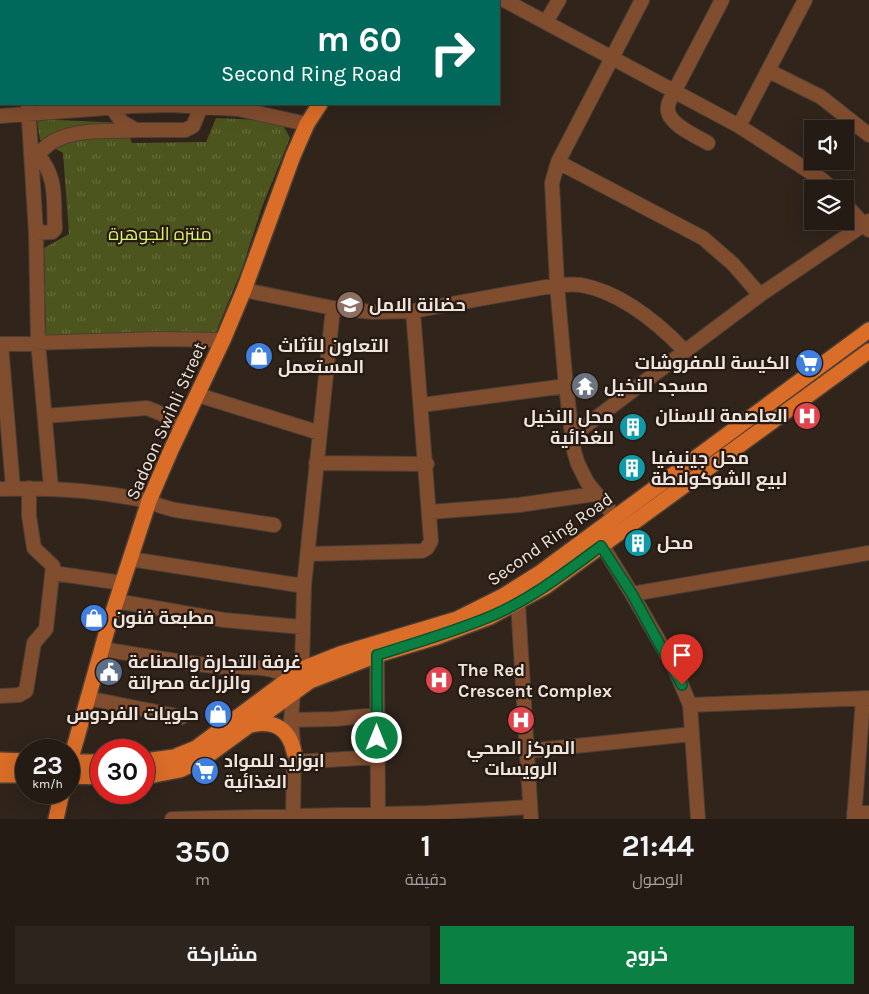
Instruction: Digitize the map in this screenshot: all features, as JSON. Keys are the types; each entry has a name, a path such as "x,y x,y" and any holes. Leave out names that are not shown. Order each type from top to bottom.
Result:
{"main road":[{"name":"Sadoon Swihli Street","path":"76,739 116,601 149,501 223,340 307,124 319,105"},
{"name":"Second Ring Road","path":"155,760 174,757 196,748 296,673 340,654 458,618 503,596 541,572 869,330"},
{"name":"Second Ring Road","path":"155,775 180,770 203,759 310,681 377,655 490,617 545,586 869,351"},
{"path":"251,725 264,722 275,726 286,734 292,743 293,757"},
{"path":"0,760 15,761"},
{"path":"0,774 15,775"},
{"path":"56,819 59,804"}],"street":[{"path":"504,0 739,126 823,180"},
{"path":"546,22 559,0"},
{"path":"615,517 586,482 578,464 572,436 557,285 552,183 558,162 642,0"},
{"path":"708,144 672,121 668,113 668,106 722,0"},
{"path":"739,126 805,0"},
{"path":"769,70 821,97 869,135"},
{"path":"0,116 29,109 112,108 132,105 239,106 307,124"},
{"path":"35,156 54,141 77,133 185,130 193,126 201,107"},
{"path":"112,108 122,122 136,130"},
{"path":"29,109 35,156 38,342 51,488"},
{"path":"35,156 46,164 53,180 55,230 52,232 36,233"},
{"path":"558,162 703,238 733,264 760,296"},
{"path":"572,436 760,296 867,225 854,213"},
{"path":"244,290 333,308 373,312 413,311 557,285 580,285 624,302 656,323 685,350"},
{"path":"293,818 291,720 293,693 302,627 304,586 333,308"},
{"path":"308,554 422,551 427,548 431,541 422,405 413,311"},
{"path":"223,340 158,339 0,344 6,488 51,488 99,493 149,501 175,510 274,525"},
{"path":"422,405 566,386"},
{"path":"198,395 320,433"},
{"path":"45,416 147,408 162,414 182,428"},
{"path":"316,463 426,464"},
{"path":"0,696 19,695 26,691 34,643 46,629 53,566 51,562 37,552 33,545 29,516 29,488"},
{"path":"430,512 519,505 595,494"},
{"path":"594,532 674,667 690,705 698,819"},
{"path":"632,594 869,553"},
{"path":"130,559 304,586"},
{"path":"53,573 122,584"},
{"path":"116,601 224,620 302,627"},
{"path":"172,819 293,818 378,814 428,816 530,813 518,602"},
{"path":"102,649 218,667 266,669 296,673"},
{"path":"377,655 378,814"},
{"path":"87,698 182,717"},
{"path":"690,705 866,698 854,816 869,813"},
{"path":"291,720 336,719 377,715"},
{"path":"527,751 692,734"},
{"path":"293,757 378,757"}],"green space":[{"name":"منتزه الجوهرة","path":"216,118 281,121 290,138 262,207 242,269 216,332 199,337 46,341 44,248 69,234 63,153 40,140 37,119 124,123 132,143 206,142"}],"place":[{"name":"حضانة الامل","path":"350,305"},
{"name":"التعاون للأثاث المستعمل","path":"259,356"},
{"name":"الكيسة للمفروشات","path":"809,363"},
{"name":"مسجد النخيل","path":"585,386"},
{"name":"العاصمة للاسنان","path":"807,416"},
{"name":"محل النخيل للغذائية","path":"633,427"},
{"name":"محل جينيفيا لبيع الشوكولاطة","path":"632,468"},
{"name":"محل","path":"638,543"},
{"name":"مطبعة فنون","path":"94,618"},
{"name":"غرفة التجارة والصناعة والزراعة مصراتة","path":"109,672"},
{"name":"The Red Crescent Complex","path":"439,680"},
{"name":"حلويات الفردوس","path":"218,714"},
{"name":"المركز الصحي الرويسات","path":"521,720"},
{"name":"ابوزيد للمواد الغذائية","path":"205,771"}],"route":[{"path":"377,738 377,655 490,617 545,586 601,546 632,594 674,667 682,685"}]}
